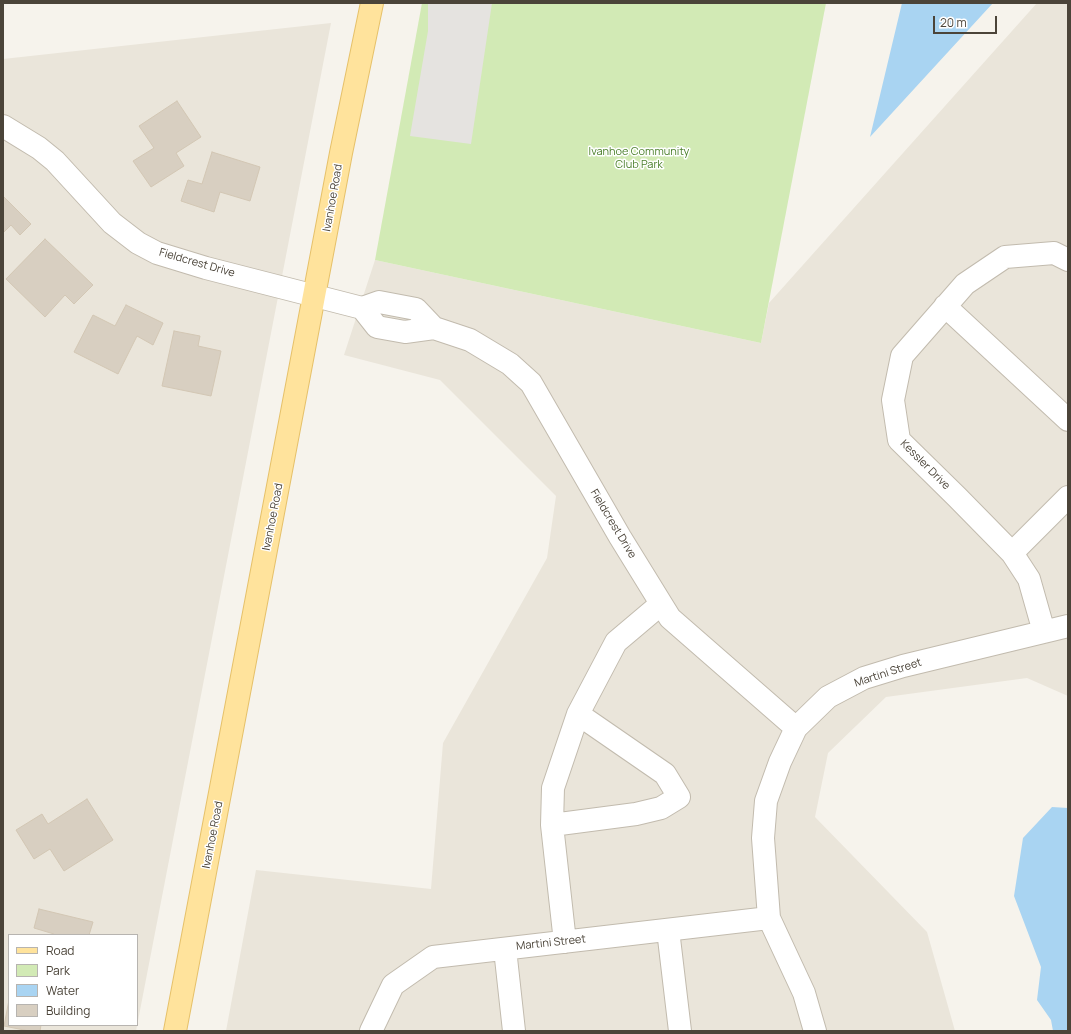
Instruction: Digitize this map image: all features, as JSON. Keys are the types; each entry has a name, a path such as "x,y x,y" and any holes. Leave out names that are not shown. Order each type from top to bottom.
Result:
{"main road":[{"name":"Ivanhoe Road","path":"176,1031 341,153 372,3"}],"street":[{"name":"Fieldcrest Drive","path":"3,126 39,148 55,161 112,223 138,243 157,253 315,297 362,308 379,302 416,309 434,328 470,340 510,364 531,383 670,618 796,728"},
{"name":"Kessler Drive","path":"1044,632 1029,579 1012,553 898,440 893,400 902,356 965,284 1005,257 1054,253 1068,260"},
{"path":"945,306 1068,420"},
{"path":"1012,553 1068,497"},
{"path":"565,942 552,825 553,788 578,714 616,642 662,604"},
{"name":"Martini Street","path":"815,1031 804,993 769,918 763,838 766,802 780,762 796,728 828,697 864,678 903,666 1068,626"},
{"path":"552,825 636,814 661,808 679,797 665,774 578,714"},
{"name":"Martini Street","path":"371,1031 393,986 433,957 769,918"},
{"path":"668,930 680,1031"},
{"path":"505,948 514,1031"}],"shaded area":[{"path":"428,3 492,3 471,144 410,136 428,31"},
{"path":"1037,3 1068,3 1068,696 1027,678 886,697 828,753 815,817 927,932 955,1031 226,1031 256,870 431,889 443,743 547,558 556,496 440,380 344,355 375,260 761,343 769,303"},
{"path":"331,23 138,1021 138,934 8,934 8,1026 137,1026 136,1031 3,1031 3,59"}],"green space":[{"name":"Ivanhoe Community Club Park","path":"422,3 826,3 761,343 375,260"}],"water":[{"path":"902,3 993,3 870,137"},
{"path":"1052,807 1068,808 1068,1031 1053,1031 1051,1020 1037,1000 1041,967 1014,896 1023,838"}],"building":[{"path":"177,101 201,137 176,153 184,166 151,187 133,161 154,148 139,126"},
{"path":"212,152 260,167 250,201 220,192 214,212 181,201 188,180 202,184"},
{"path":"3,196 31,224 20,235 11,225 3,233"},
{"path":"45,239 93,285 74,304 65,295 45,317 6,279"},
{"path":"126,305 163,323 153,345 137,336 118,374 74,352 93,315 115,326"},
{"path":"174,331 200,336 198,346 221,351 211,396 162,386"},
{"path":"87,799 113,840 64,871 50,849 34,859 16,830 42,814 48,824"},
{"path":"39,909 93,922 89,934 54,934 34,928"},
{"path":"8,1005 8,1026 41,1026 40,1031 29,1031 4,1026"}]}
